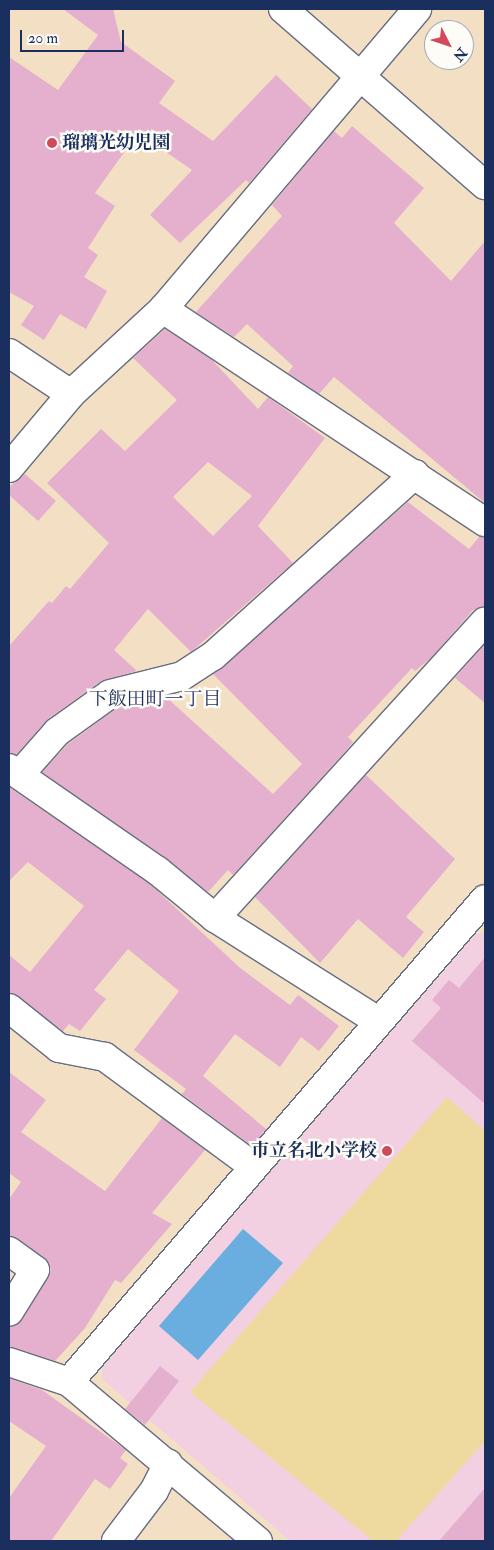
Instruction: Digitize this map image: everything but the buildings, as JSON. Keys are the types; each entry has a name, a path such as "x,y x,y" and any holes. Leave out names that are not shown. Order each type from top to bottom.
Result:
{"street":[{"path":"283,9 485,185"},
{"path":"9,468 71,394 163,309 359,76 418,9"},
{"path":"163,309 485,522"},
{"path":"9,353 71,394"},
{"path":"378,1021 215,918 158,871 14,771 57,732 110,694 182,676 213,656 415,474"},
{"path":"215,918 485,621"},
{"path":"69,1382 253,1166 485,899"},
{"path":"9,1008 59,1048 105,1057 253,1166"},
{"path":"9,1251 35,1270 9,1312"},
{"path":"9,1362 69,1382 168,1463 258,1541"},
{"path":"116,1541 154,1491 168,1463"}],"shaded area":[{"name":"市立名北小学校","path":"485,932 485,1541 290,1541 102,1379 102,1368 476,934"}],"sand":[{"path":"447,1097 485,1131 485,1441 396,1541 373,1541 190,1392"}],"water":[{"path":"243,1229 283,1263 198,1360 159,1326"}],"place":[{"name":"瑠璃光幼児園","path":"52,143"},
{"name":"市立名北小学校","path":"387,1151"}],"district":[{"name":"下飯田町一丁目","path":"155,700"}]}
